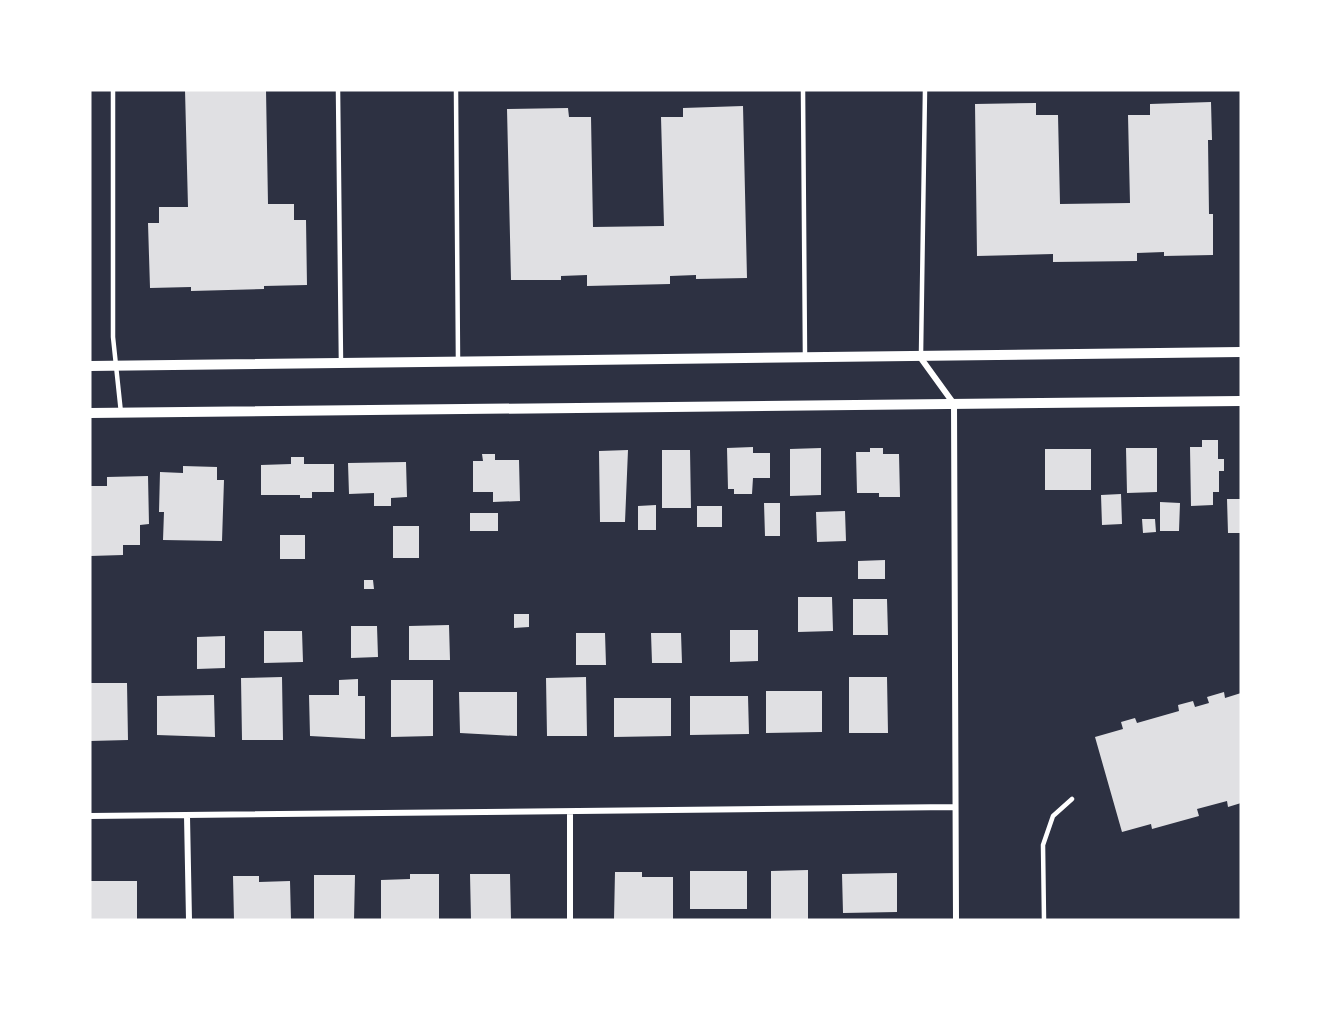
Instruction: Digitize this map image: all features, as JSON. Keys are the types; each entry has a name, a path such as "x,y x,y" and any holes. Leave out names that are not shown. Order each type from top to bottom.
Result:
{"street":[{"path":"90,366 1241,352"},
{"path":"920,357 954,404 956,920"},
{"path":"90,413 1241,401"},
{"path":"90,816 955,807"},
{"path":"570,812 570,920"},
{"path":"187,816 189,920"}],"lane":[{"path":"113,90 113,337 121,412"},
{"path":"338,90 341,364"},
{"path":"802,90 805,359"},
{"path":"920,357 925,90"},
{"path":"456,91 458,363"},
{"path":"1044,920 1043,845 1053,816 1072,799"}],"building":[{"path":"185,90 266,90 268,204 294,204 294,220 306,220 307,285 191,291 191,287 150,288 148,223 159,223 159,207 188,207"},
{"path":"1211,102 1212,140 1208,140 1209,214 1213,214 1213,255 1164,256 1164,252 1137,253 1137,261 1053,262 1053,254 977,256 975,104 1036,103 1036,115 1058,115 1060,204 1130,203 1128,115 1150,115 1150,104"},
{"path":"743,106 747,278 696,279 696,275 670,276 670,284 587,286 587,275 561,276 561,280 511,280 507,109 568,108 569,117 591,117 593,227 664,226 661,117 683,117 683,108"},
{"path":"1202,440 1218,440 1218,459 1224,459 1224,471 1219,471 1219,492 1213,492 1213,505 1191,506 1190,447 1202,447"},
{"path":"753,447 753,453 770,453 770,478 753,478 752,494 734,494 734,489 728,489 727,448"},
{"path":"821,448 821,495 790,496 790,449"},
{"path":"870,448 883,448 883,454 899,454 900,497 879,497 879,493 857,493 856,452 870,452"},
{"path":"1126,448 1157,448 1157,492 1127,493"},
{"path":"1045,449 1091,449 1091,490 1045,490"},
{"path":"628,450 625,522 600,522 599,451"},
{"path":"662,450 690,450 691,508 662,508"},
{"path":"482,454 495,454 495,460 519,460 520,501 493,502 493,492 473,492 473,461 483,461"},
{"path":"291,457 304,457 304,464 334,464 334,492 312,492 312,498 300,498 300,495 261,495 261,465 291,464"},
{"path":"406,462 407,497 391,498 391,506 374,506 374,493 349,494 348,463"},
{"path":"183,466 217,467 217,480 224,480 222,541 163,540 164,512 159,512 160,472 183,473"},
{"path":"148,476 149,524 140,525 140,545 123,545 123,555 90,556 90,486 107,486 107,477"},
{"path":"1121,494 1122,524 1102,525 1101,495"},
{"path":"1227,499 1241,499 1241,533 1228,533"},
{"path":"1160,502 1180,503 1179,531 1160,531"},
{"path":"764,503 780,503 780,536 765,536"},
{"path":"656,505 656,530 638,530 638,506"},
{"path":"697,506 722,506 722,527 697,527"},
{"path":"845,511 846,541 817,542 816,512"},
{"path":"470,513 498,513 498,531 470,531"},
{"path":"1142,519 1155,519 1156,532 1143,533"},
{"path":"393,526 419,526 419,558 393,558"},
{"path":"280,535 305,535 305,559 280,559"},
{"path":"885,560 885,579 858,579 858,561"},
{"path":"364,580 373,580 374,589 364,589"},
{"path":"798,597 832,597 833,631 798,632"},
{"path":"853,599 887,599 888,635 853,635"},
{"path":"514,614 529,614 529,627 514,628"},
{"path":"449,625 450,660 409,660 409,626"},
{"path":"351,626 377,626 378,657 351,658"},
{"path":"730,630 758,630 758,661 730,662"},
{"path":"264,631 302,631 303,662 264,663"},
{"path":"576,633 605,633 606,665 576,665"},
{"path":"651,633 681,633 682,663 652,663"},
{"path":"225,636 225,668 197,669 197,637"},
{"path":"282,677 283,740 242,740 241,678"},
{"path":"586,677 587,736 547,736 546,678"},
{"path":"849,677 887,677 888,733 849,733"},
{"path":"358,679 358,696 365,696 365,739 310,736 309,695 339,695 339,680"},
{"path":"391,680 433,680 433,736 391,737"},
{"path":"90,683 127,683 128,740 90,741"},
{"path":"766,691 822,691 822,732 766,733"},
{"path":"459,692 517,692 517,736 460,733"},
{"path":"1224,692 1225,698 1241,693 1241,803 1228,807 1227,801 1197,809 1199,816 1152,829 1151,824 1122,832 1095,737 1123,729 1121,722 1135,718 1137,723 1179,711 1178,705 1193,701 1195,707 1209,703 1207,697"},
{"path":"214,695 215,737 157,735 157,696"},
{"path":"690,696 748,696 749,734 690,735"},
{"path":"614,698 671,698 671,736 614,737"},
{"path":"808,870 808,920 771,920 771,871"},
{"path":"690,871 747,871 747,909 690,909"},
{"path":"615,872 642,872 642,877 673,877 673,919 614,919"},
{"path":"897,873 897,912 843,913 842,874"},
{"path":"410,874 439,874 439,920 381,920 381,880 410,879"},
{"path":"470,874 510,874 511,920 471,920"},
{"path":"314,875 355,875 354,920 314,920"},
{"path":"233,876 259,876 259,882 290,881 291,920 234,920"},
{"path":"90,881 137,881 137,920 90,920"}]}
